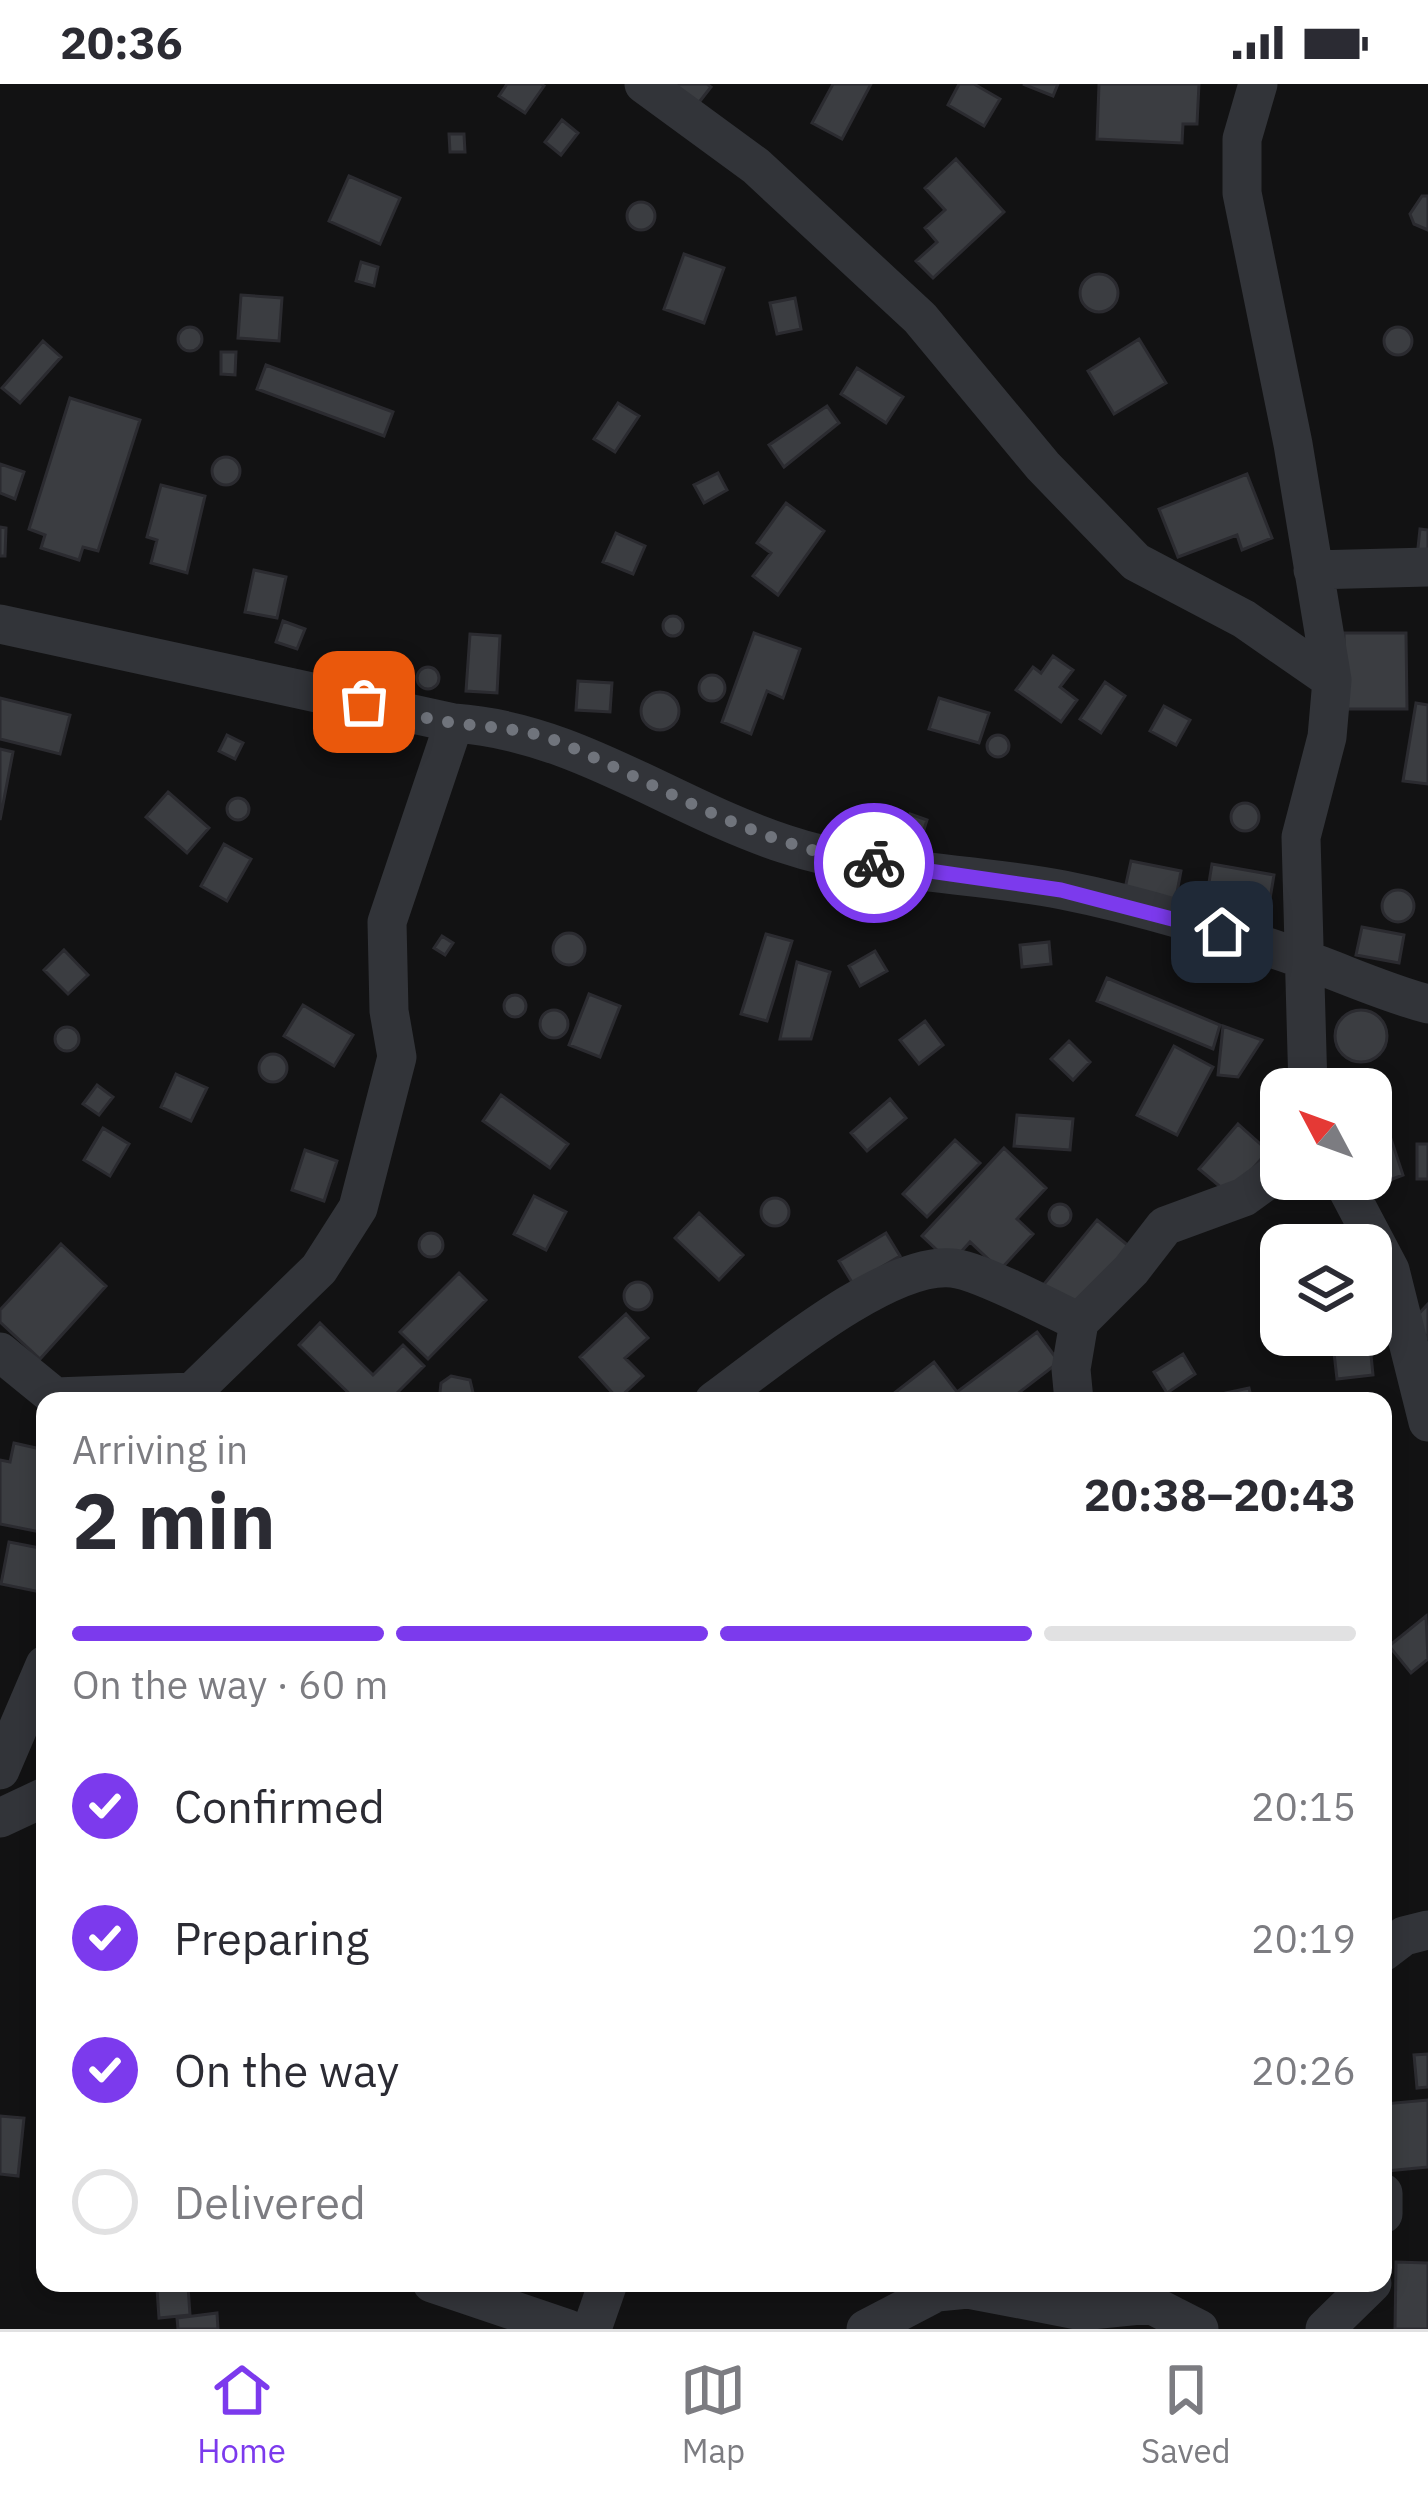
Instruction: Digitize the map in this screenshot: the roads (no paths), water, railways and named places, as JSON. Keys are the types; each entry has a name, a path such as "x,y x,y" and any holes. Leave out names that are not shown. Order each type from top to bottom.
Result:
{"street":[{"path":"644,84 756,166 920,318 1043,466 1136,562 1244,619 1332,680"},
{"path":"1258,84 1242,139 1242,193 1332,680 1327,736 1301,837 1308,1068"},
{"path":"1313,570 1428,567"},
{"path":"0,624 454,723 506,726 561,742 702,812 831,857 1061,890 1180,917 1428,1004"},
{"path":"191,1392 319,1269 358,1208 397,1057 388,1011 387,922 454,723"},
{"path":"1073,1392 1071,1369 1079,1322 1131,1270 1165,1226 1244,1197 1260,1185"},
{"path":"1353,1200 1390,1270 1428,1422"},
{"path":"727,1392 882,1283 918,1270 955,1268 1079,1322"},
{"path":"0,1352 49,1392"},
{"path":"0,1770 36,1686"},
{"path":"0,1818 36,1801"},
{"path":"1392,1945 1404,1936 1428,1930"},
{"path":"459,2292 568,2329"},
{"path":"592,2329 605,2292"},
{"path":"866,2329 937,2292"},
{"path":"983,2292 1082,2312 1150,2304 1199,2329"},
{"path":"1325,2329 1363,2292"}]}
